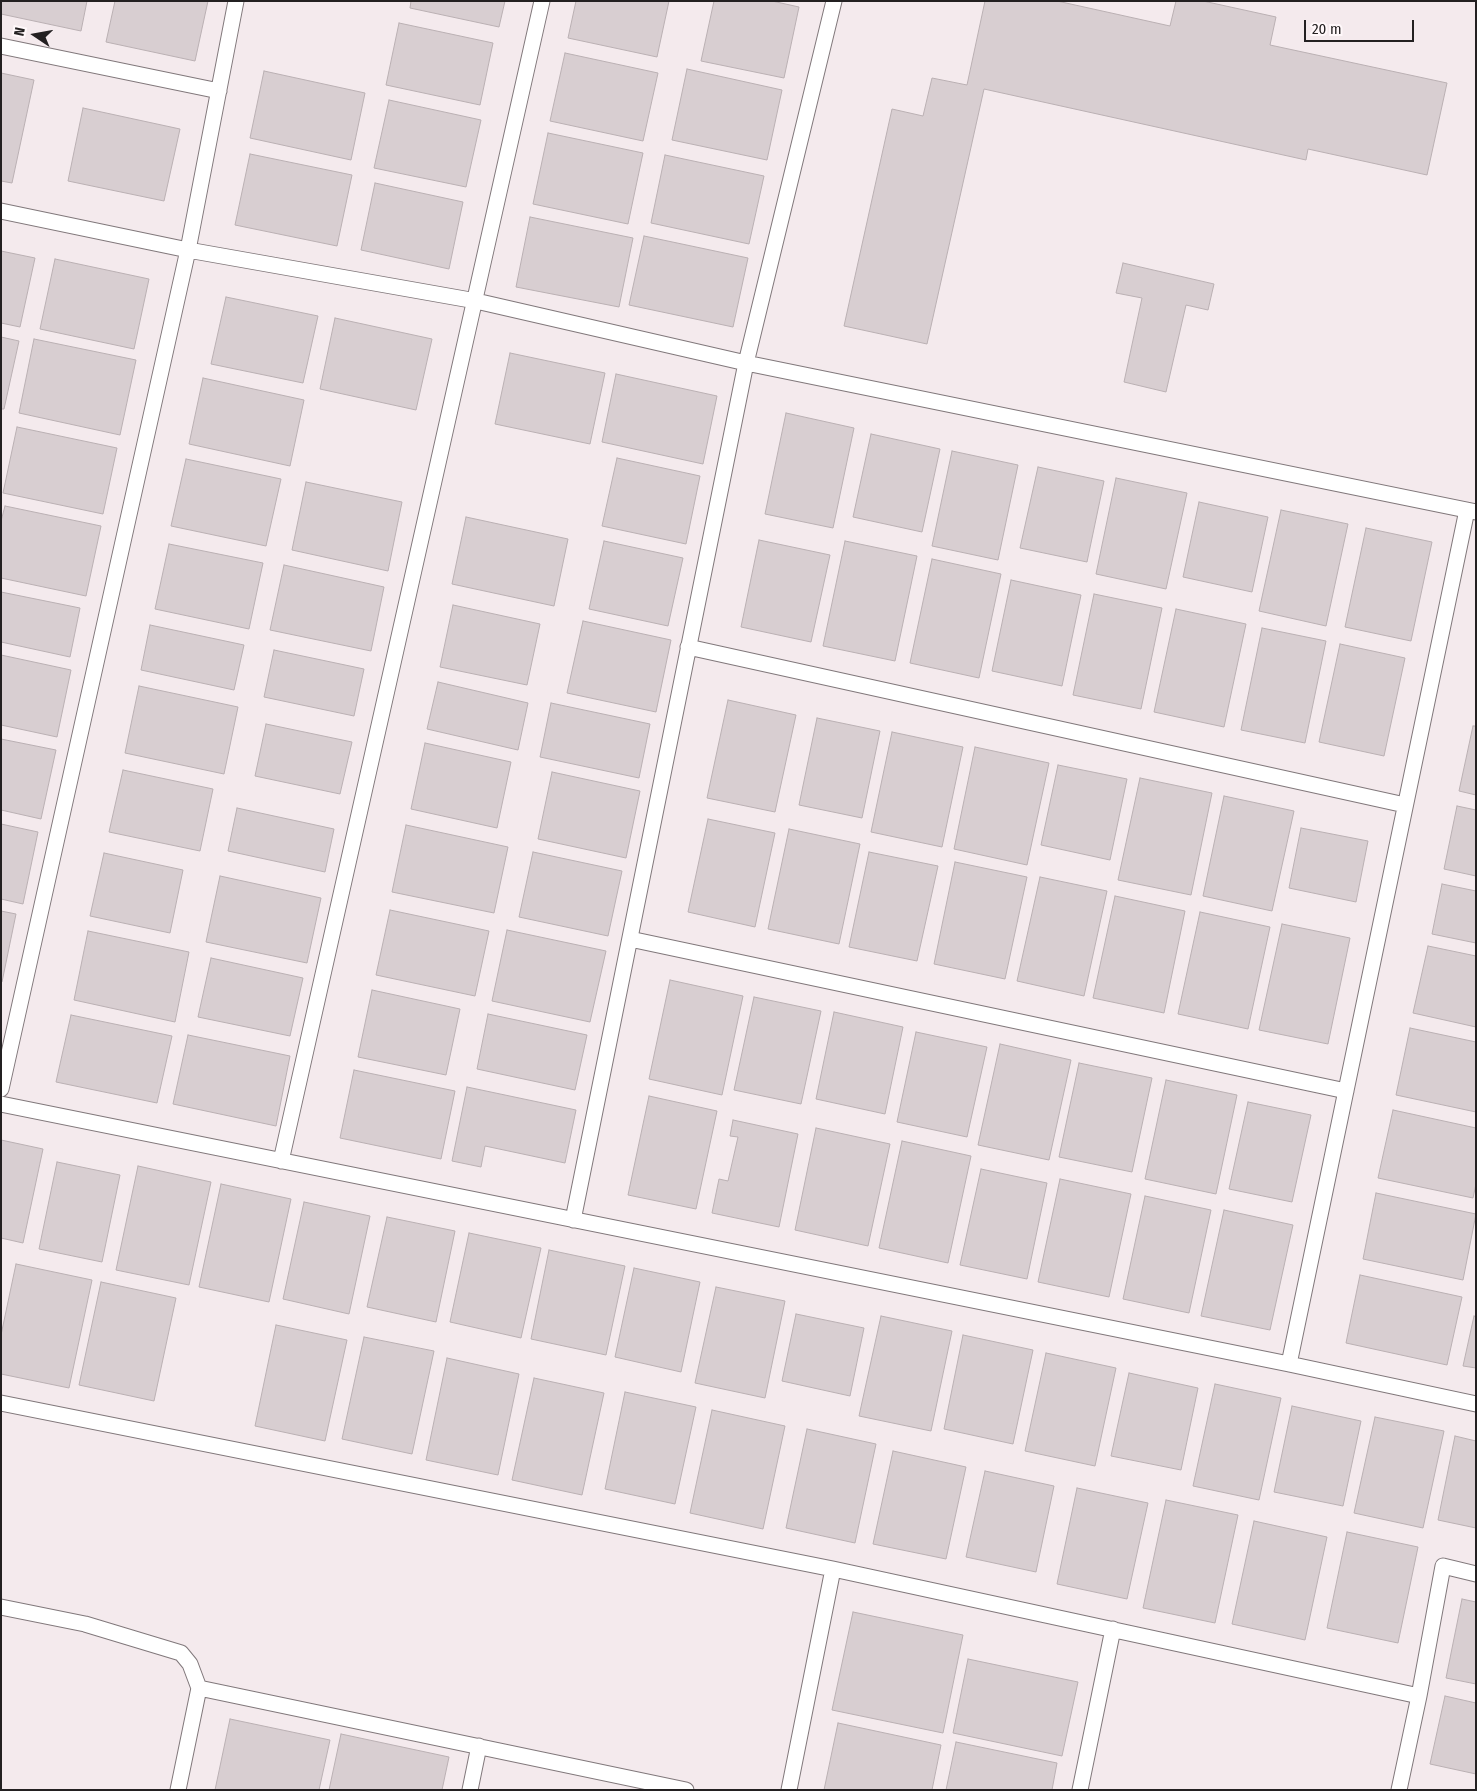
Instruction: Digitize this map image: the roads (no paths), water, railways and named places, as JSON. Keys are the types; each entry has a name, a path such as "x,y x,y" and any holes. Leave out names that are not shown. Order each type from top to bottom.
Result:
{"lane":[{"path":"1,1089 188,250 236,1"},
{"path":"281,1161 542,1"},
{"path":"573,1220 746,363 834,1"},
{"path":"1,46 219,91"},
{"path":"1,211 188,250 476,301 746,363 1471,511 1405,805 1289,1364"},
{"path":"688,648 1405,805"},
{"path":"630,939 1346,1091"},
{"path":"1,1104 1289,1364 1476,1404"},
{"path":"1,1403 833,1569 1419,1696"},
{"path":"1399,1790 1419,1696 1443,1566 1476,1574"},
{"path":"789,1790 833,1569"},
{"path":"1,1606 85,1624 181,1653 190,1664 199,1688 178,1790"},
{"path":"1080,1790 1113,1629"},
{"path":"199,1688 686,1790"},
{"path":"470,1790 479,1746"}]}
